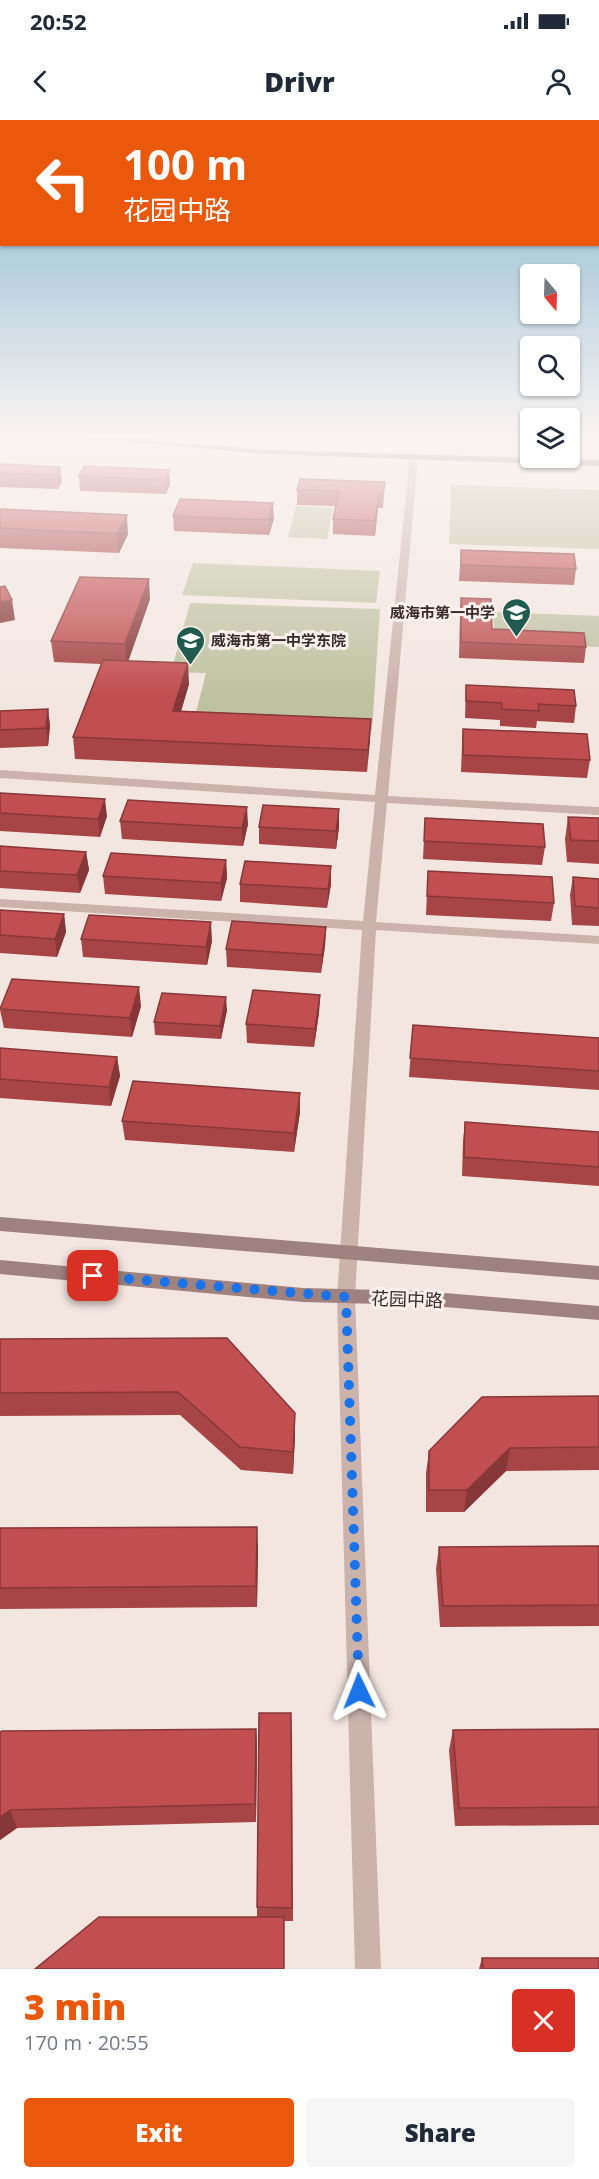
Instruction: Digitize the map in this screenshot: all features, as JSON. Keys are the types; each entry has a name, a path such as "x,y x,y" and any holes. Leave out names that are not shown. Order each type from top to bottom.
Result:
{"main road":[{"path":"0,1224 599,1273"},
{"name":"花园中路","path":"0,1268 303,1295 421,1298 599,1312"}],"street":[{"path":"368,1969 346,1297 369,925 408,522"},
{"path":"0,774 599,811"},
{"path":"0,903 599,940"}],"green space":[{"path":"292,522 330,522 327,539 288,537"},
{"path":"450,522 599,522 599,549 449,544"},
{"path":"193,563 380,571 376,603 182,595"},
{"path":"190,603 380,609 372,730 193,724 206,673 171,672"},
{"path":"493,612 599,616 599,647 495,643"}],"building":[{"path":"0,522 123,522 117,534 0,528"},
{"path":"461,550 574,554 576,569 461,565"},
{"path":"80,577 149,579 125,644 51,641"},
{"path":"5,586 12,600 0,602 0,587"},
{"path":"461,598 491,599 492,629 584,633 586,647 461,642"},
{"path":"103,660 188,663 173,711 371,719 368,750 73,737"},
{"path":"466,685 574,690 576,706 538,704 539,711 502,709 502,703 466,701"},
{"path":"48,709 46,728 0,730 0,711"},
{"path":"463,729 587,734 590,760 463,755"},
{"path":"0,793 105,799 98,819 0,813"},
{"path":"128,800 247,807 242,828 120,821"},
{"path":"263,805 339,809 336,831 259,827"},
{"path":"568,817 599,818 599,841 571,840"},
{"path":"425,818 543,824 545,847 424,841"},
{"path":"0,846 86,852 77,875 0,871"},
{"path":"111,853 226,860 221,883 103,876"},
{"path":"245,861 331,866 328,889 240,884"},
{"path":"428,871 552,877 554,903 427,896"},
{"path":"573,877 599,879 599,908 575,906"},
{"path":"0,910 64,914 55,939 0,935"},
{"path":"89,915 211,922 206,947 81,939"},
{"path":"232,921 326,927 322,955 226,949"},
{"path":"12,979 139,987 130,1018 0,1009"},
{"path":"253,990 320,995 315,1029 246,1024"},
{"path":"162,993 226,997 220,1026 154,1022"},
{"path":"413,1025 599,1038 599,1071 410,1058"},
{"path":"0,1048 117,1057 109,1087 0,1079"},
{"path":"133,1081 300,1093 294,1133 122,1121"},
{"path":"465,1122 599,1132 599,1167 464,1157"},
{"path":"227,1338 295,1413 293,1452 240,1447 178,1392 0,1393 0,1339"},
{"path":"599,1396 599,1447 510,1448 467,1490 429,1490 429,1451 482,1397"},
{"path":"257,1527 256,1586 0,1588 0,1528"},
{"path":"599,1546 599,1605 443,1606 439,1547"},
{"path":"259,1713 291,1713 292,1908 257,1907"},
{"path":"256,1729 255,1804 10,1810 0,1817 0,1732 2,1731"},
{"path":"599,1729 599,1807 459,1808 453,1730"},
{"path":"99,1917 284,1917 284,1969 35,1969"},
{"path":"482,1958 599,1958 599,1969 483,1969"}],"place":[{"name":"威海市第一中学","path":"516,638"},
{"name":"威海市第一中学东院","path":"190,666"}],"route":[{"path":"93,1276 346,1297 359,1691"}]}
